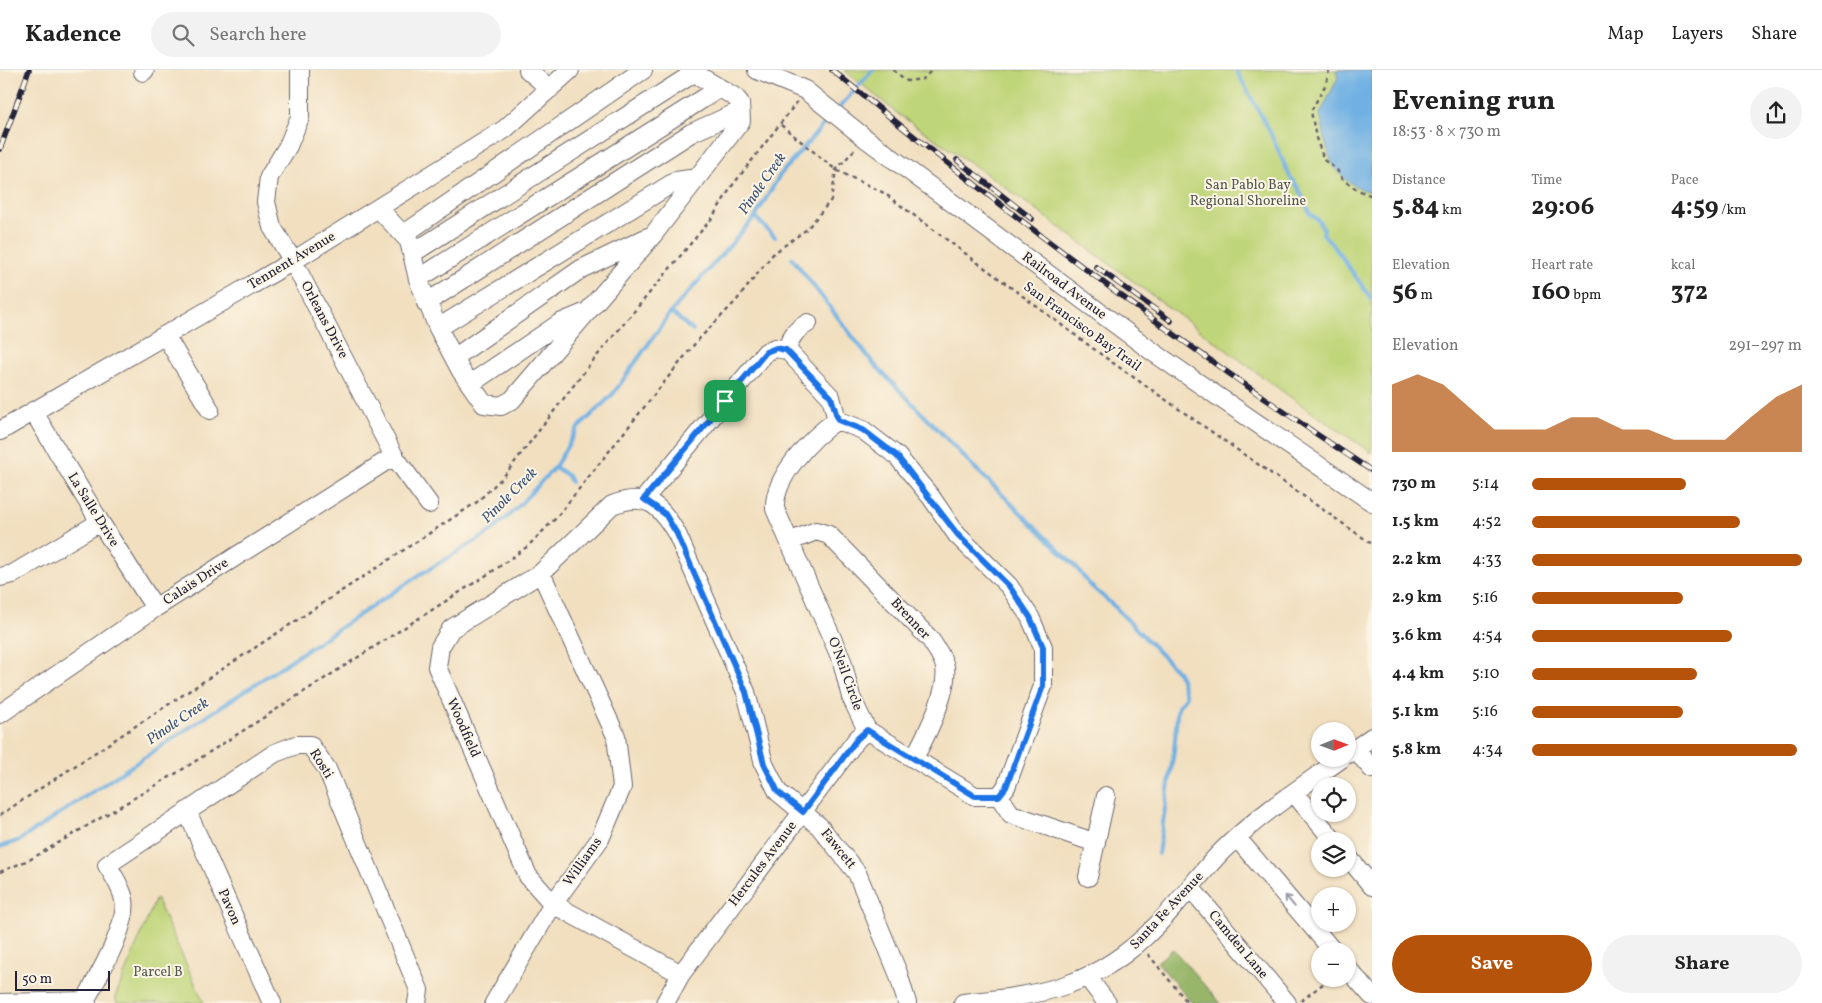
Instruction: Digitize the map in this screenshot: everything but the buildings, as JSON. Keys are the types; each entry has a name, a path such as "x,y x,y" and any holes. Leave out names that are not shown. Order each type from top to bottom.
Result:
{"street":[{"name":"Orleans Drive","path":"300,70 300,117 288,146 270,177 266,202 272,227 293,261 394,456 429,504"},
{"path":"528,70 550,88"},
{"name":"Tennent Avenue","path":"0,431 293,261 505,129 570,70"},
{"path":"404,234 642,70"},
{"name":"Railroad Avenue","path":"757,70 805,90 865,138 1153,352 1372,502"},
{"path":"378,208 409,241 426,303 454,358 470,384 484,404 501,406 512,400 653,235 741,122 740,103 692,71 413,254"},
{"path":"418,279 720,88"},
{"path":"426,303 691,134 740,111"},
{"path":"438,328 676,181 697,178"},
{"path":"454,358 581,269 653,235"},
{"path":"470,384 560,323 589,311"},
{"path":"786,350 790,337 796,329 808,323"},
{"path":"165,335 210,410"},
{"path":"644,499 766,352 776,348 786,350 831,397 838,420 863,430 897,456 958,535 1009,586 1033,624 1043,647 1043,686 1006,787 999,796"},
{"name":"La Salle Drive","path":"34,411 100,522 155,608"},
{"name":"O'Neil Circle","path":"838,420 814,439 780,482 774,496 775,509 842,661 851,697 867,730"},
{"name":"Calais Drive","path":"0,714 155,608 394,456"},
{"name":"Woodfield","path":"644,499 626,499 612,505 541,573 451,629 440,647 437,667 528,876 553,904 681,974"},
{"name":"Fawcett","path":"644,499 665,514 677,534 746,692 764,764 778,792 819,826 857,873 898,973 907,1003"},
{"path":"0,577 12,574 100,522"},
{"name":"Brenner","path":"790,541 816,531 829,535 930,639 938,652 945,667 942,691 928,732 914,758"},
{"name":"Williams","path":"494,1003 553,904 600,840 622,787 616,736 541,573"},
{"path":"867,730 975,796 999,796"},
{"name":"Hercules Avenue","path":"665,1003 681,974 857,739 867,730"},
{"name":"Santa Fe Avenue","path":"1356,748 1372,737"},
{"name":"Rosti","path":"86,1002 126,916 124,898 107,865 276,753 296,745 310,745 327,769 420,990 417,1003"},
{"path":"1356,759 1372,770"},
{"name":"Santa Fe Avenue","path":"963,1003 1012,998 1076,983 1112,964 1138,942 1170,910 1237,838 1329,768"},
{"path":"1294,793 1326,832"},
{"path":"999,796 1011,814 1096,843"},
{"path":"1088,877 1106,796"},
{"name":"Pavon","path":"187,811 272,1003"},
{"path":"1237,838 1324,942"},
{"path":"1356,867 1372,886"},
{"name":"Camden Lane","path":"1190,887 1287,1003"},
{"path":"1088,978 1107,1003"},
{"path":"1356,978 1372,996"},
{"path":"0,1003 86,1002"}],"path":[{"path":"893,70 907,81 923,79 932,70"},
{"path":"1329,70 1326,84 1311,111 1320,155 1337,170 1343,180 1372,196"},
{"name":"San Francisco Bay Trail","path":"805,90 781,126 836,170 884,192 1106,358 1372,544"},
{"path":"0,872 31,859 180,771 496,569 528,546 574,497 698,341 736,301 773,254 803,233 826,207 831,200 835,187 836,170 865,138"},
{"path":"1138,942 1188,1003"},
{"path":"1299,1003 1319,987"}],"green space":[{"name":"San Pablo Bay Regional Shoreline","path":"844,70 1372,70 1372,453 1301,405 994,179 898,114"},
{"name":"Parcel B","path":"156,898 204,1003 117,1003 115,997"},
{"path":"1173,949 1220,1003 1192,1003 1157,962"}],"water":[{"path":"1336,70 1372,70 1372,193 1346,180 1332,163 1329,153 1320,114 1338,78"}],"waterway":[{"name":"Pinole Creek","path":"837,110 873,70"},
{"path":"1236,70 1270,132 1290,177 1298,187 1310,214 1317,219 1324,229 1323,234 1334,246 1372,300"},
{"name":"Pinole Creek","path":"0,847 20,840 421,574 486,535 512,513 555,467 578,428 613,394 671,312 755,217 780,175 830,117"},
{"path":"755,217 775,237"},
{"path":"792,258 873,363 973,466 1075,566 1090,585 1115,607 1179,673 1186,696 1178,707 1174,751 1158,854"},
{"path":"671,312 693,331"},
{"path":"555,467 568,476 571,482"}],"railway":[{"path":"0,149 29,70"},
{"path":"832,70 963,175 1097,278 1233,376 1372,471"},
{"path":"957,160 1032,219"},
{"path":"1096,267 1171,321"}],"route":[{"path":"776,348 786,350 831,397 838,420 863,430 897,456 931,497 958,535 1009,586 1030,617 1043,647 1043,686 1006,787 999,796 975,796 867,730 857,739 803,812 778,792 764,764 746,692 677,534 665,514 655,505 644,499 725,401 766,352 776,348"}]}
